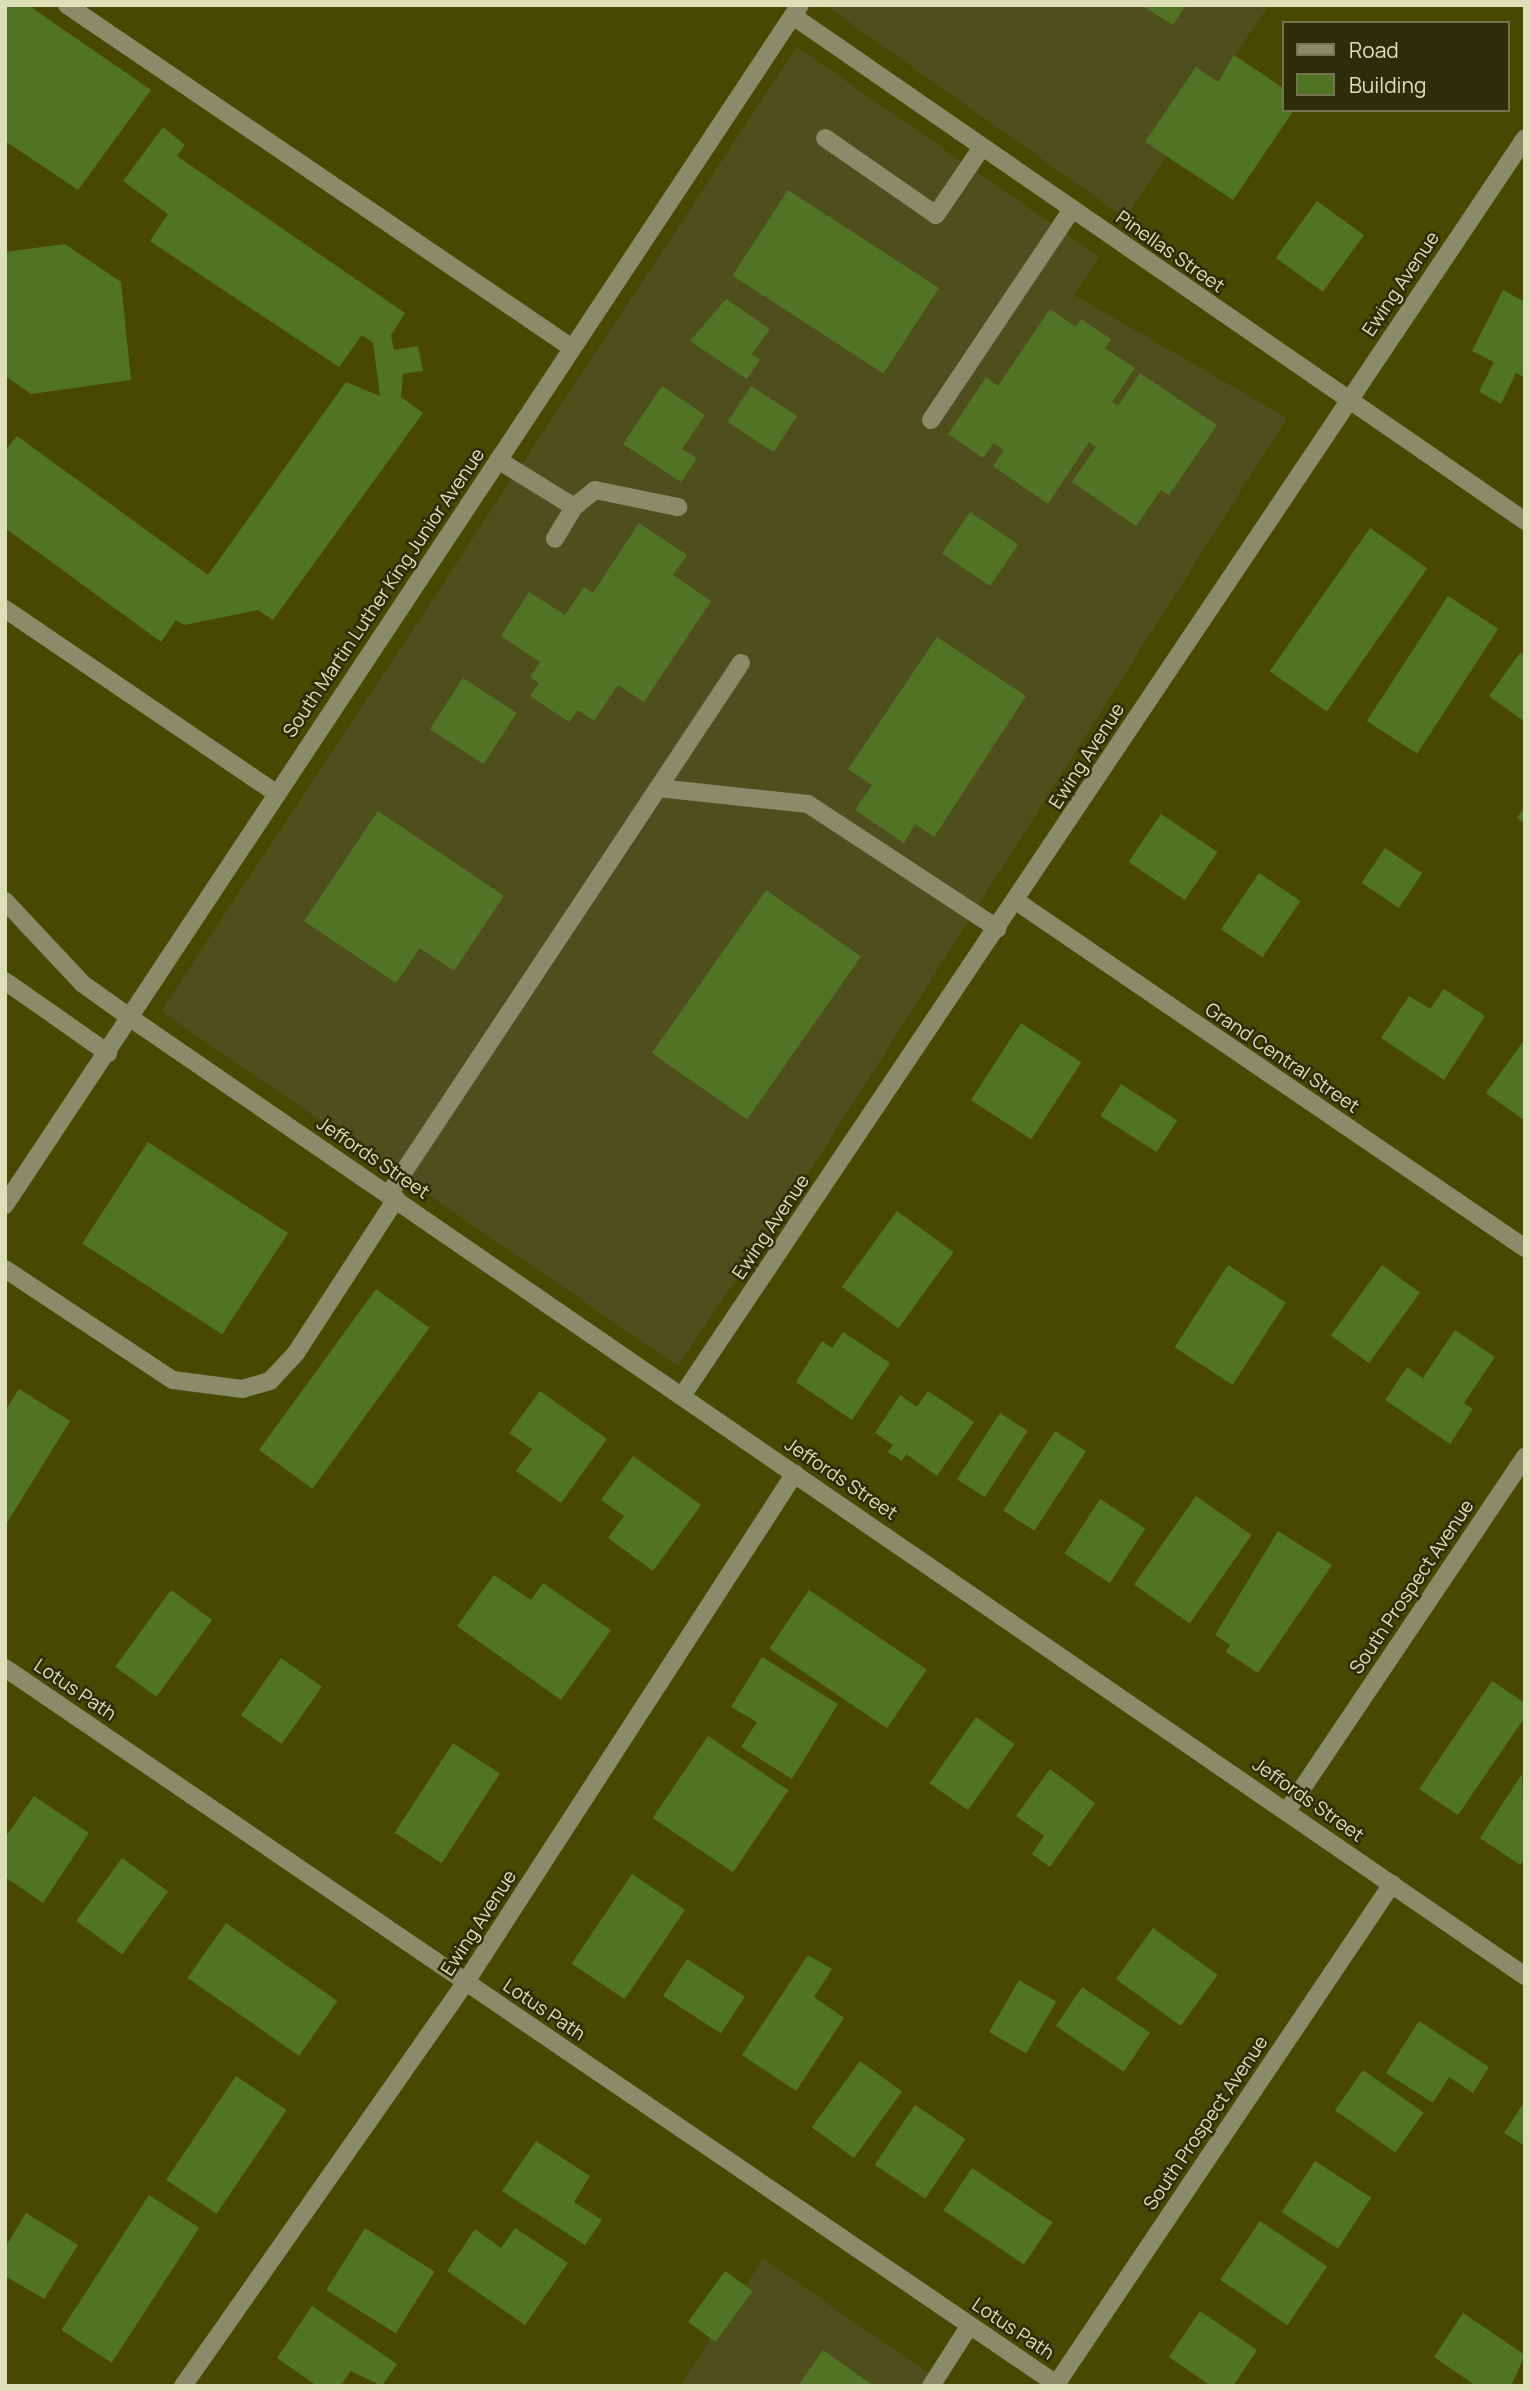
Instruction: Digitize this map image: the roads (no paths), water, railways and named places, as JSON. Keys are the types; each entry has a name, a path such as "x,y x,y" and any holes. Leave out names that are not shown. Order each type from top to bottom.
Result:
{"street":[{"path":"66,5 572,348"},
{"name":"South Martin Luther King Junior Avenue","path":"5,1205 132,1019 276,793 797,11"},
{"name":"Pinellas Street","path":"797,11 982,147 1525,521"},
{"path":"825,138 936,215 982,147"},
{"name":"Ewing Avenue","path":"682,1396 998,929 1347,400 1525,138"},
{"path":"931,420 1072,209"},
{"path":"498,460 574,507"},
{"path":"555,539 574,507 595,490 678,507"},
{"path":"5,609 276,793"},
{"path":"5,1269 173,1380 242,1389 270,1381 296,1353 392,1197 741,663"},
{"path":"657,788 808,804 998,929"},
{"name":"Jeffords Street","path":"5,901 83,984 132,1019 1525,1976"},
{"name":"Grand Central Street","path":"1016,901 1525,1248"},
{"path":"5,981 108,1053"},
{"name":"South Prospect Avenue","path":"1287,1811 1525,1457"},
{"name":"Ewing Avenue","path":"183,2386 466,1983 795,1473"},
{"name":"Lotus Path","path":"5,1668 1057,2385"},
{"name":"South Prospect Avenue","path":"1057,2385 1392,1884"},
{"path":"931,2386 970,2325"}]}
